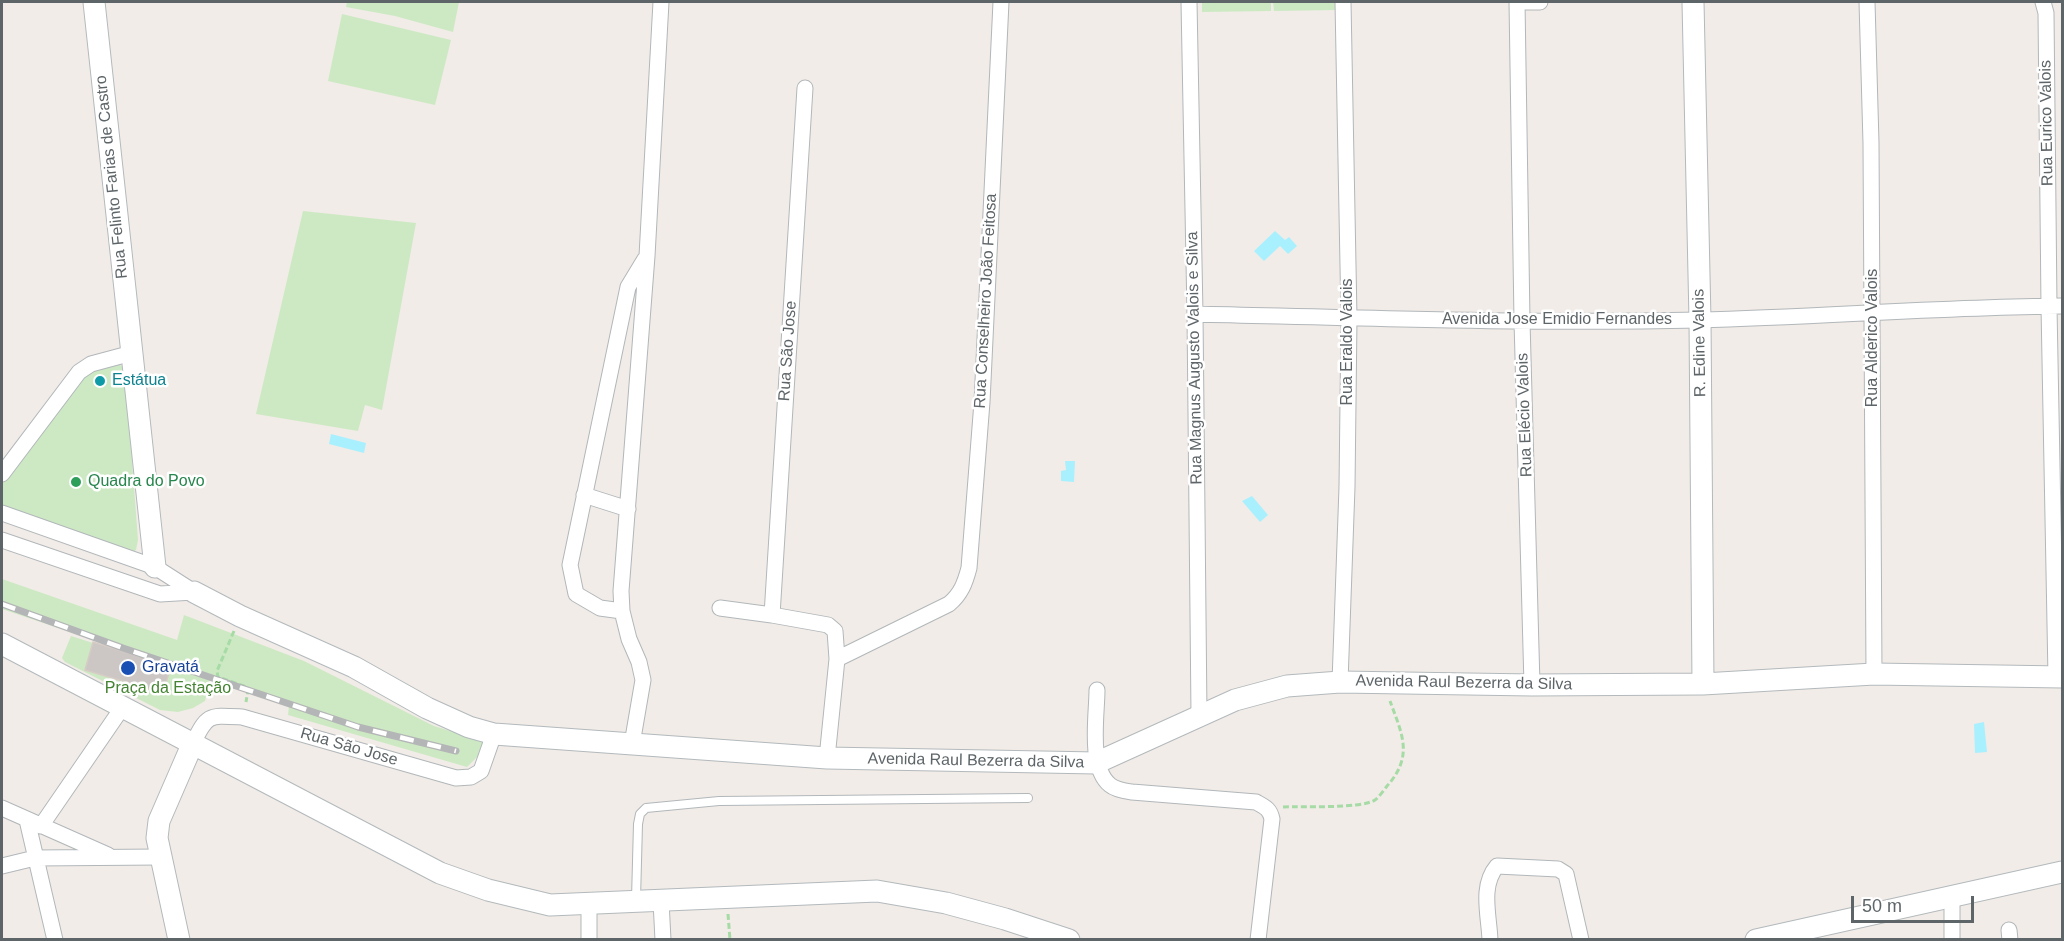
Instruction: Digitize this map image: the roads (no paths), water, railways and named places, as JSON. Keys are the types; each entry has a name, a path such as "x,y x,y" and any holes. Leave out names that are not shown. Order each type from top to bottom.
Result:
{"street":[{"name":"Rua Felinto Farias de Castro","path":"94,2 155,567"},
{"path":"632,744 643,680 622,611 621,591 647,256 661,2"},
{"name":"Rua Conselheiro João Feitosa","path":"837,659 949,604 965,584 969,568 981,402 1001,2"},
{"name":"Rua Magnus Augusto Valois e Silva","path":"1189,2 1199,716"},
{"name":"Rua Eraldo Valois","path":"1340,682 1347,488 1349,318 1343,2"},
{"path":"1517,2 1540,2"},
{"name":"Rua Elécio Valois","path":"1517,2 1522,321 1532,685"},
{"name":"R. Edine Valois","path":"1693,2 1700,320 1703,684"},
{"name":"Rua Alderico Valois","path":"1867,2 1873,311 1874,674"},
{"name":"Rua Eurico Valois","path":"2043,2 2046,13 2056,306 2060,677"},
{"name":"Rua São Jose","path":"772,615 805,88"},
{"path":"622,611 600,608 576,594 570,565 628,287 647,256"},
{"name":"Avenida Jose Emidio Fernandes","path":"1195,314 1522,321 1700,320 1873,311 2056,306"},
{"path":"2,474 79,372 91,364 132,353"},
{"path":"584,495 628,509"},
{"name":"Avenida Raul Bezerra da Silva","path":"2,513 155,567 194,592 240,616 354,667 427,708 469,727 494,734 828,758 1096,763 1235,700 1287,686 1340,682 1532,685 1703,684 1874,674 2060,677"},
{"path":"54,558 61,535"},
{"path":"2,540 160,594 194,592"},
{"path":"155,567 160,594"},
{"path":"720,608 828,625 835,631 837,659 828,758"},
{"path":"2,644 440,873 488,890 550,904 877,891 945,903 1069,939"},
{"path":"1097,690 1096,763 1110,785 1120,790 1261,805 1271,812 1258,939"},
{"path":"55,939 35,858 34,823 122,708"},
{"name":"Rua São Jose","path":"192,745 205,720 216,715 242,717 456,778 471,777 481,771 494,734"},
{"path":"179,939 157,838 159,820 192,745"},
{"path":"2,808 113,858"},
{"path":"2,866 35,858 160,857"},
{"path":"1490,939 1486,886 1490,873 1497,866 1558,869 1566,874 1581,939"},
{"path":"1756,939 1788,936 2062,872"},
{"path":"1952,896 1952,939"},
{"path":"661,901 663,939"},
{"path":"589,939 590,904"}],"lane":[{"path":"636,901 638,824 640,814 646,808 719,801 1028,798"}],"water":[{"path":"1275,231 1285,240 1289,237 1297,246 1288,254 1280,246 1264,261 1254,251"},
{"path":"331,434 366,443 364,453 329,444"},
{"path":"1065,461 1075,461 1074,482 1061,481 1061,471 1066,470"},
{"path":"1252,496 1268,515 1260,522 1242,501"},
{"path":"1984,722 1987,752 1975,753 1974,724"}],"railway":[{"path":"2,604 123,648 358,727 456,751"}],"place":[{"name":"Estátua","path":"100,381"},
{"name":"Quadra do Povo","path":"76,482"},
{"name":"Gravatá","path":"128,668"}],"park label":[{"name":"Praça da Estação","path":"168,689"}]}
